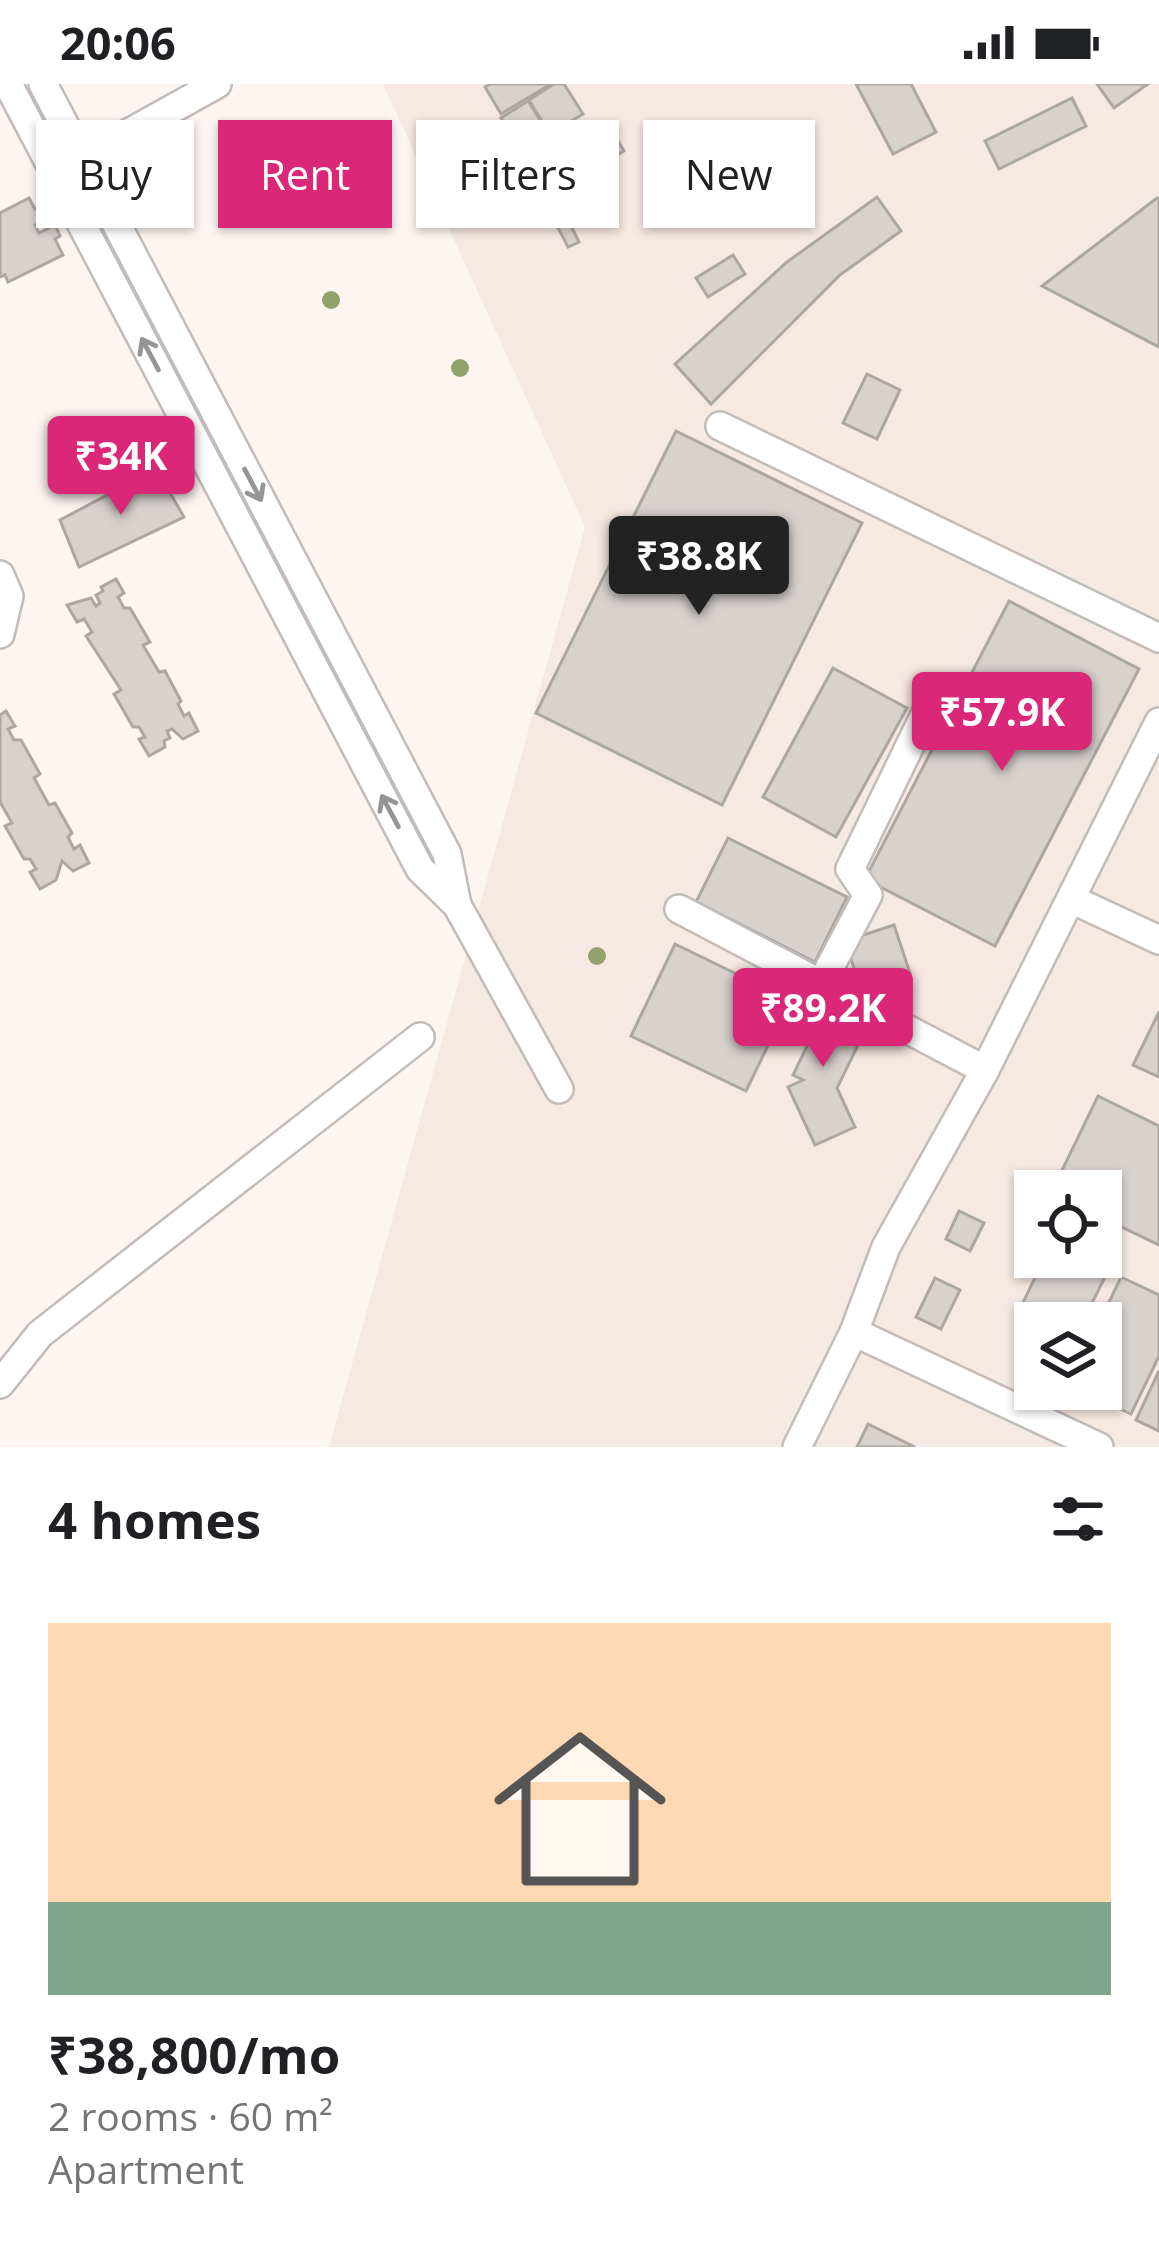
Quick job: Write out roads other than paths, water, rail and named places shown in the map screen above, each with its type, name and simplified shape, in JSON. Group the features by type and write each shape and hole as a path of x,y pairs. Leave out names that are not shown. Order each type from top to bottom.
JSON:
{"street":[{"path":"8,84 420,869 457,905 559,1089"},
{"path":"43,84 62,120"},
{"path":"152,120 217,84"},
{"path":"118,228 447,854 457,905"},
{"path":"720,426 1159,638"},
{"path":"0,574 9,596 0,634"},
{"path":"821,984 868,895 850,869 934,694"},
{"path":"797,1447 854,1332 886,1247 985,1070 1159,722"},
{"path":"1071,899 1159,940"},
{"path":"680,909 985,1070"},
{"path":"0,1384 40,1334 420,1036"},
{"path":"854,1332 1100,1447"}]}
